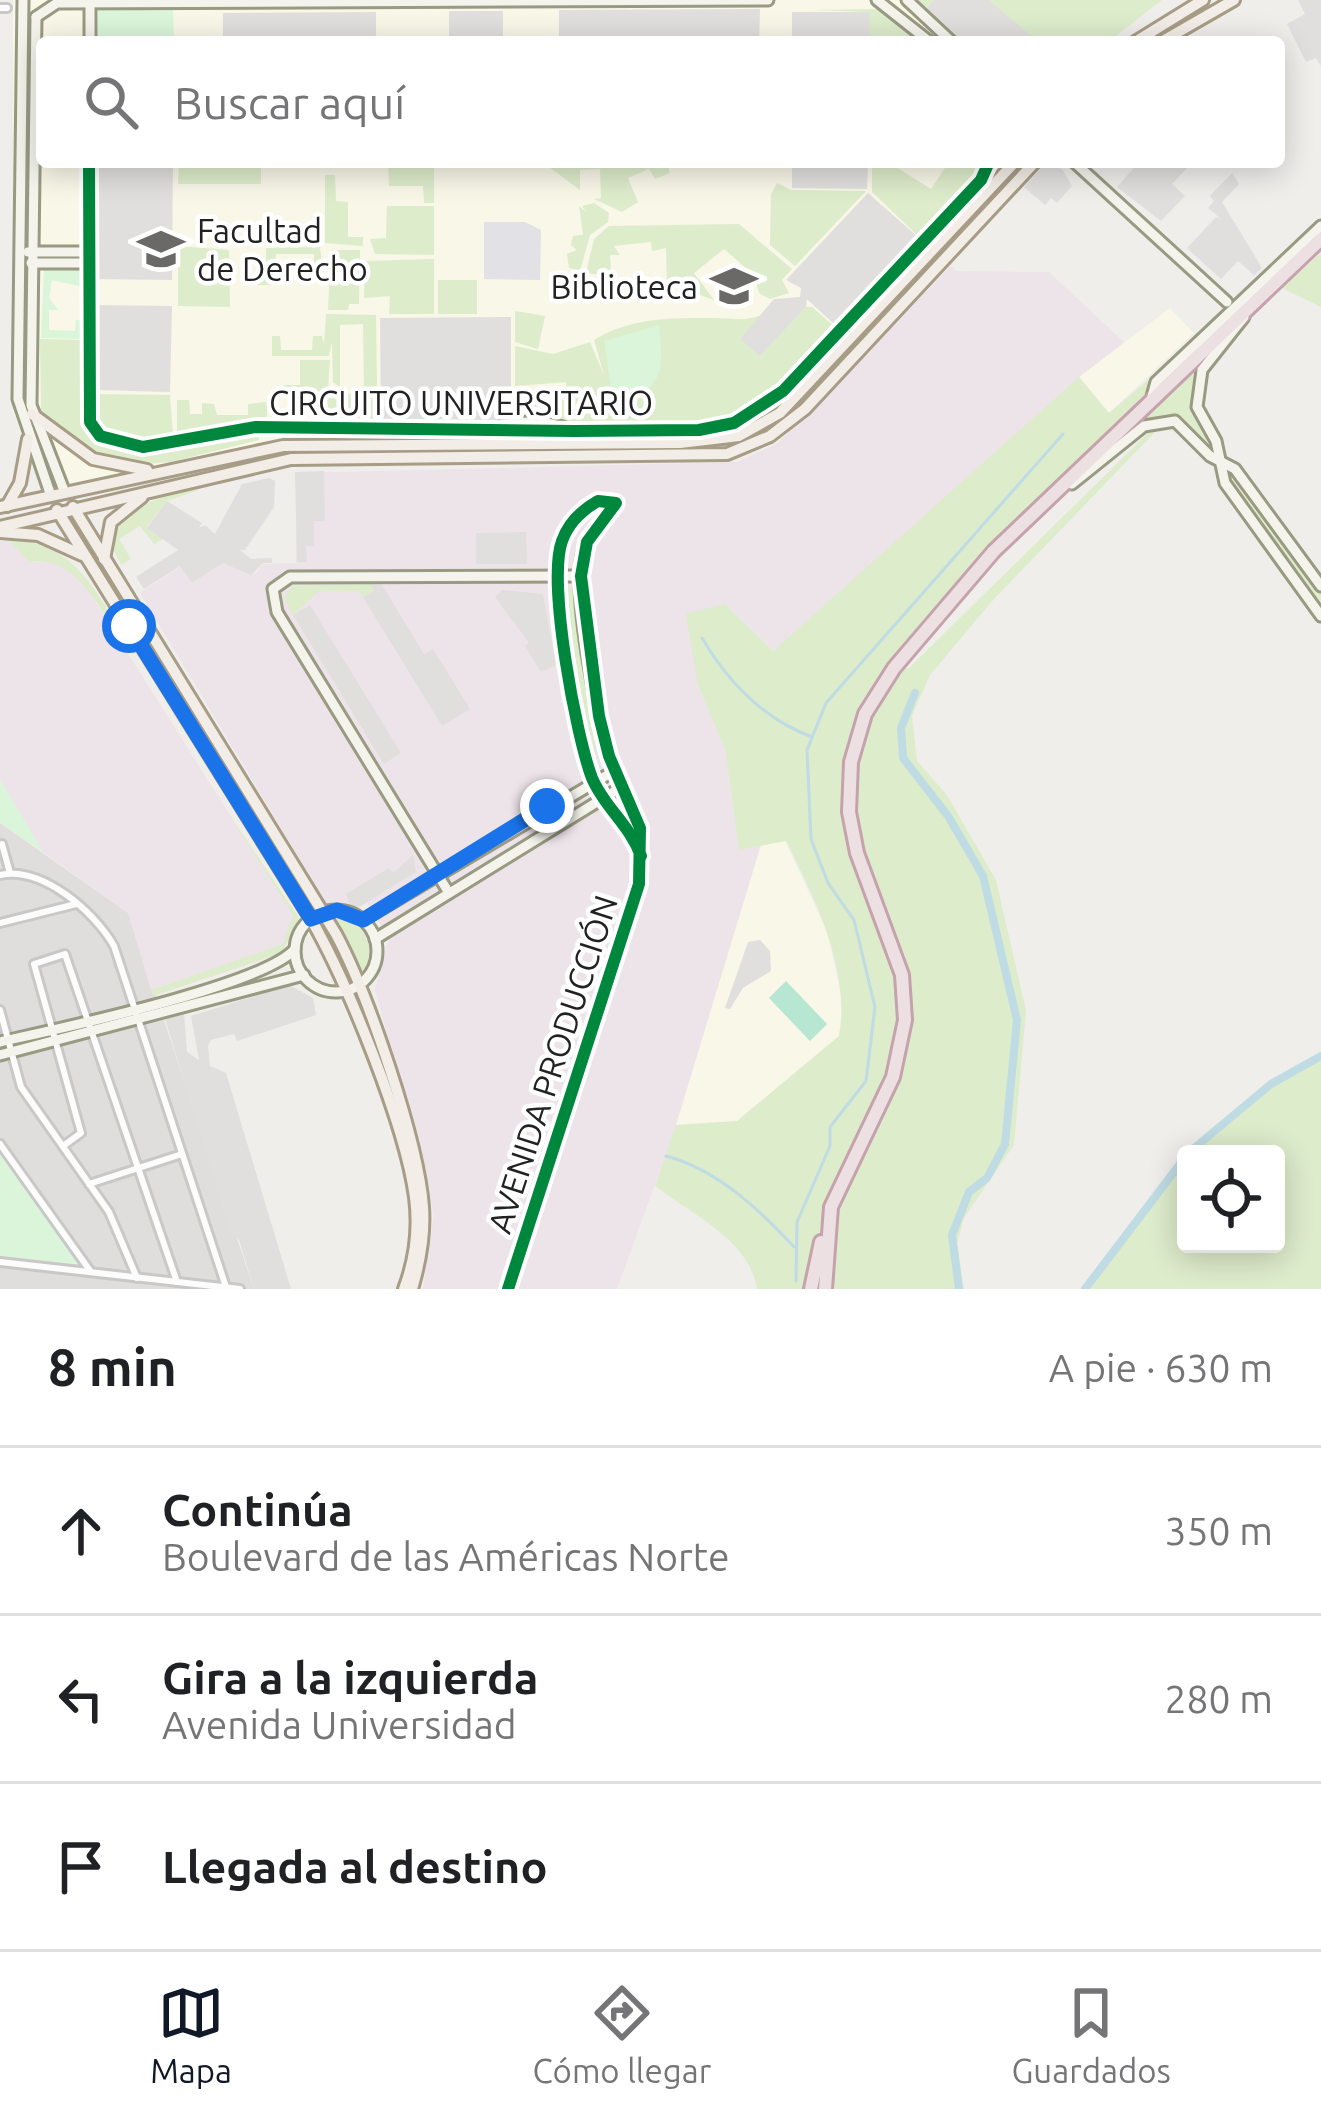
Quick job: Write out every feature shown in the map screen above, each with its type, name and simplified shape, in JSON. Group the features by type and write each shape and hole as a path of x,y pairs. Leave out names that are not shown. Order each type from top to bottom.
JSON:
{"highway":[{"path":"811,1289 838,1188 893,1077 905,1020 896,955 853,832 848,787 856,740 894,668 994,550 1150,404 1246,305 1321,239"},
{"path":"825,1289 827,1224"}],"main road":[{"path":"1145,36 1203,0"},
{"path":"1171,36 1234,0"},
{"path":"3,506 307,444 722,440 779,413 1009,168"},
{"path":"0,529 239,467 302,458 670,458 741,450 770,436 805,409 1028,168"},
{"path":"956,208 986,193"},
{"path":"952,229 962,238"},
{"path":"837,334 866,322"},
{"path":"32,414 63,441 102,463 162,471"},
{"path":"3,506 20,483 28,439"},
{"path":"104,562 111,522 158,489"},
{"path":"65,493 323,912 361,983 422,1191 422,1250 408,1289"},
{"path":"51,496 311,919 346,990 412,1182 416,1235 408,1289"},
{"path":"0,529 38,535 86,557"},
{"path":"251,824 263,817"}],"street":[{"path":"9,10 22,0"},
{"path":"37,36 37,17 52,4 768,0"},
{"path":"878,0 923,36"},
{"path":"907,0 946,36"},
{"path":"90,3 90,36"},
{"path":"9,10 37,17"},
{"path":"9,10 19,258 19,400 28,439 51,496"},
{"path":"36,77 32,414 65,493"},
{"name":"CIRCUITO UNIVERSITARIO","path":"89,168 90,422 95,434 143,447 256,427 699,430 734,423 765,407 956,208 987,168"},
{"path":"1081,168 1227,302 1246,305"},
{"path":"1318,610 1225,483 1216,441 1197,407 1197,386 1202,370 1246,305 1321,226"},
{"path":"19,258 89,258"},
{"path":"1221,322 1227,302"},
{"path":"1150,404 1156,382 1246,305"},
{"path":"1045,500 1130,436 1162,420 1186,426 1238,473 1321,586"},
{"name":"AVENIDA PRODUCCIÓN","path":"508,1289 634,905 641,856 640,828 614,771 593,686 581,576 587,542 616,502 593,504 572,522 559,550 566,659 593,780 630,830 641,856"},
{"path":"449,893 277,612 274,590 290,577 581,576"},
{"path":"363,920 614,771"},
{"path":"375,939 622,786"},
{"path":"2,844 5,874 28,872 76,904 109,937 226,1287"},
{"path":"0,922 76,904"},
{"path":"4,1048 93,1026 272,966 295,950 311,919 323,912 344,911 363,920 375,939 373,968 361,983 346,990 327,990 304,975 295,950"},
{"path":"63,1146 81,1133 34,964 68,955 177,1282"},
{"path":"93,1026 138,1022 269,980 304,975"},
{"path":"0,1010 4,1048 21,1088 120,1230 137,1278"},
{"path":"0,1144 91,1272"},
{"path":"89,1184 182,1154"},
{"path":"0,1262 240,1289"}],"shaded area":[{"path":"13,0 989,0 1026,36 36,36 36,168 1002,168 776,410 743,429 705,438 275,442 44,494 13,411"},
{"path":"934,0 989,0 1031,36 958,36 927,9"},
{"path":"1298,0 1321,0 1321,66 1316,58 1306,62 1287,24 1305,14"},
{"path":"760,9 759,36 559,36 559,10"},
{"path":"449,11 503,11 503,36 449,36"},
{"path":"376,12 376,36 223,36 223,13"},
{"path":"792,12 870,12 869,36 792,36"},
{"path":"94,168 173,168 172,280 93,279"},
{"path":"792,168 868,168 867,189 792,188"},
{"path":"1041,168 1062,169 1072,186 1057,203 1051,198 1045,205 1024,187"},
{"path":"1134,168 1187,168 1172,184 1185,196 1161,221 1117,187"},
{"path":"1232,173 1239,184 1222,202 1262,268 1254,275 1238,261 1221,279 1187,248 1216,217 1221,219 1208,208 1214,201 1210,196"},
{"path":"868,193 918,237 836,326 807,299 806,307 760,356 740,339 774,299 800,297 801,288 786,280"},
{"path":"484,222 525,222 541,230 540,280 484,279"},
{"path":"951,266 956,271 1049,272 1124,342 773,651 725,604 698,685 725,749 739,849 761,845 688,1094 617,1289 423,1289 434,1214 375,989 389,939 367,903 359,907 326,903 140,593 181,566 192,583 223,563 255,574 263,564 296,563 296,473 737,462 778,443"},
{"path":"97,305 172,306 170,392 96,390"},
{"path":"1170,308 1194,333 1109,413 1079,377"},
{"path":"511,317 511,415 489,424 381,425 380,318"},
{"path":"324,471 325,521 314,521 314,546 306,546 307,562 297,562 295,472"},
{"path":"275,481 274,507 245,550 240,550 251,559 272,558 272,563 263,563 251,575 223,563 192,583 180,566 144,589 136,577 178,550 147,528 167,501 202,523 199,528 205,525 215,534 242,484"},
{"path":"526,532 527,564 476,564 476,533"},
{"path":"7,539 29,562 54,561 83,582 293,915 283,945 151,990 128,913 43,852 0,780 0,541"},
{"path":"371,584 382,585 424,654 433,649 470,709 442,726 363,597 374,591"},
{"path":"502,590 543,594 556,665 541,672 525,646 529,643 495,597"},
{"path":"310,605 401,753 384,764 293,615"},
{"path":"0,823 128,913 254,1289 0,1289"},
{"path":"785,840 828,934 844,1010 839,1036 737,1121 676,1125 761,845"},
{"path":"413,855 416,872 359,907 350,905 346,894 389,868 393,873"},
{"path":"760,940 770,951 771,971 743,988 730,1009 725,1008 748,942"},
{"path":"289,985 313,998 316,1015 237,1041 234,1034 211,1040 208,1046 210,1066 226,1073 291,1289 254,1289 239,1240 231,1233 165,1019 184,1013 187,1052 199,1060 191,1016"}],"green space":[{"path":"911,0 1162,0 1116,36 952,36"},
{"path":"879,9 912,36 869,36 869,12 812,10"},
{"path":"98,10 173,10 174,36 97,36"},
{"path":"179,168 261,168 261,184 178,184"},
{"path":"388,168 434,168 434,203 424,203 423,186 389,186"},
{"path":"550,168 669,168 670,173 655,179 649,169 628,178 638,202 622,212 594,199 601,198 600,169 580,170 580,190"},
{"path":"872,168 898,168 931,189 945,168 981,168 919,237 872,192"},
{"path":"325,175 335,175 336,201 348,202 348,237 363,237 363,246 325,243"},
{"path":"777,183 791,190 866,191 795,266 770,245 771,194"},
{"path":"594,203 609,213 608,222 590,235 580,271 569,268 567,254 577,250 571,245 573,236 583,235 579,206 586,212 582,206"},
{"path":"387,206 434,206 434,255 375,254 370,239 386,238"},
{"path":"739,224 792,269 782,280 789,293 770,299 759,293 754,275 724,249 694,273 714,300 667,283 666,248 652,251 651,242 614,246 620,255 610,255 611,271 618,277 586,273 594,239 609,226"},
{"path":"178,246 229,250 230,307 178,306"},
{"path":"320,247 324,282 314,282 314,254 276,254 275,285 257,285 257,280 266,279 266,248"},
{"path":"331,250 360,250 359,304 349,304 348,310 328,310"},
{"path":"1321,253 1321,307 1282,288"},
{"path":"434,259 434,314 389,314 390,296 364,298 365,261"},
{"path":"44,269 83,270 84,287 52,280 49,298 58,310 49,310 49,330 75,331 76,320 84,321 83,339 41,338"},
{"path":"438,280 477,280 477,314 438,314"},
{"path":"806,307 835,327 787,379 753,406 703,420 645,427 591,427 516,415 516,401 567,400 566,382 515,386 515,346 553,354 590,342 604,375 594,340 608,332 668,319 762,315 740,339 760,355"},
{"path":"515,311 545,316 538,349 515,342"},
{"path":"326,314 376,315 377,387 364,387 363,324 340,325 340,387 333,382 332,342 329,356 272,356 272,336 280,336 281,350 312,350 313,336 322,336 324,344"},
{"path":"659,325 661,358 656,379 615,415 604,341"},
{"path":"40,339 84,340 84,421 100,443 144,451 258,432 259,440 171,462 133,465 95,456 41,415"},
{"path":"300,360 330,360 328,389 316,400 295,400 285,393 284,385 300,385"},
{"path":"1193,373 1192,410 1213,451 1175,414 1140,421"},
{"path":"1079,377 1109,413 1148,380 1151,386 1146,398 1012,526 896,659 908,669 1151,430 1156,431 994,599 930,675 912,716 917,761 947,795 996,880 1026,1011 1014,1145 964,1218 957,1244 964,1289 757,1289 752,1272 731,1242 655,1186 676,1125 737,1121 839,1036 840,986 828,936 786,841 739,850 725,749 698,685 686,614 725,604 773,651"},
{"path":"94,394 170,395 173,435 141,443 105,434 94,420"},
{"path":"336,394 376,394 376,419 332,420 318,404"},
{"path":"177,400 189,400 190,414 202,414 202,403 214,404 217,415 248,415 248,404 267,402 267,420 177,433"},
{"path":"1231,469 1321,594 1321,603 1227,475"},
{"path":"186,489 199,490 167,501 147,527 163,539 154,544 140,526 119,539 131,559 121,565 112,546 121,524 140,508"},
{"path":"7,539 50,549 82,573 129,645 123,645 74,576 46,562 29,562"},
{"path":"371,584 374,591 363,597 359,591 319,591 293,615 284,598 292,586"},
{"path":"567,587 572,588 598,765 576,673"},
{"path":"0,780 43,852 0,823"},
{"path":"225,808 299,918 282,953 153,996 151,990 283,944 293,915"},
{"path":"333,918 353,924 366,937 369,954 362,974"},
{"path":"786,981 827,1024 810,1041 769,998"},
{"path":"1321,1056 1321,1289 1090,1289 1177,1169 1177,1253 1285,1253 1285,1145 1199,1145 1277,1079"},
{"path":"0,1152 80,1265 0,1256"}],"waterway":[{"path":"796,1281 797,1222 830,1146 830,1127 866,1081 875,1007 854,920 828,883 811,839 807,750 826,703 1063,434"},
{"path":"702,638 749,697 778,720 812,737"},
{"path":"915,693 901,728 903,758 948,816 983,876 1017,1020 1005,1144 987,1178 969,1192 952,1235 959,1289"},
{"path":"1198,1145 1271,1084 1321,1056"},
{"path":"666,1156 702,1170 736,1192 794,1247"},
{"path":"1085,1289 1177,1168"}],"cycle path":[{"path":"89,168 90,422 100,436 143,447 256,427 699,430 734,423 783,391 981,180 986,168"},
{"path":"508,1289 639,884 640,828 609,756 599,716 581,576 587,542 616,503 598,501 576,518 562,541 558,561 561,623 578,729 592,778 630,835 636,845 641,856"}],"place":[{"name":"Facultad de Derecho","path":"161,249"},
{"name":"Biblioteca","path":"734,286"}],"route":[{"path":"129,626 311,919 337,910 363,920 547,806"}]}
